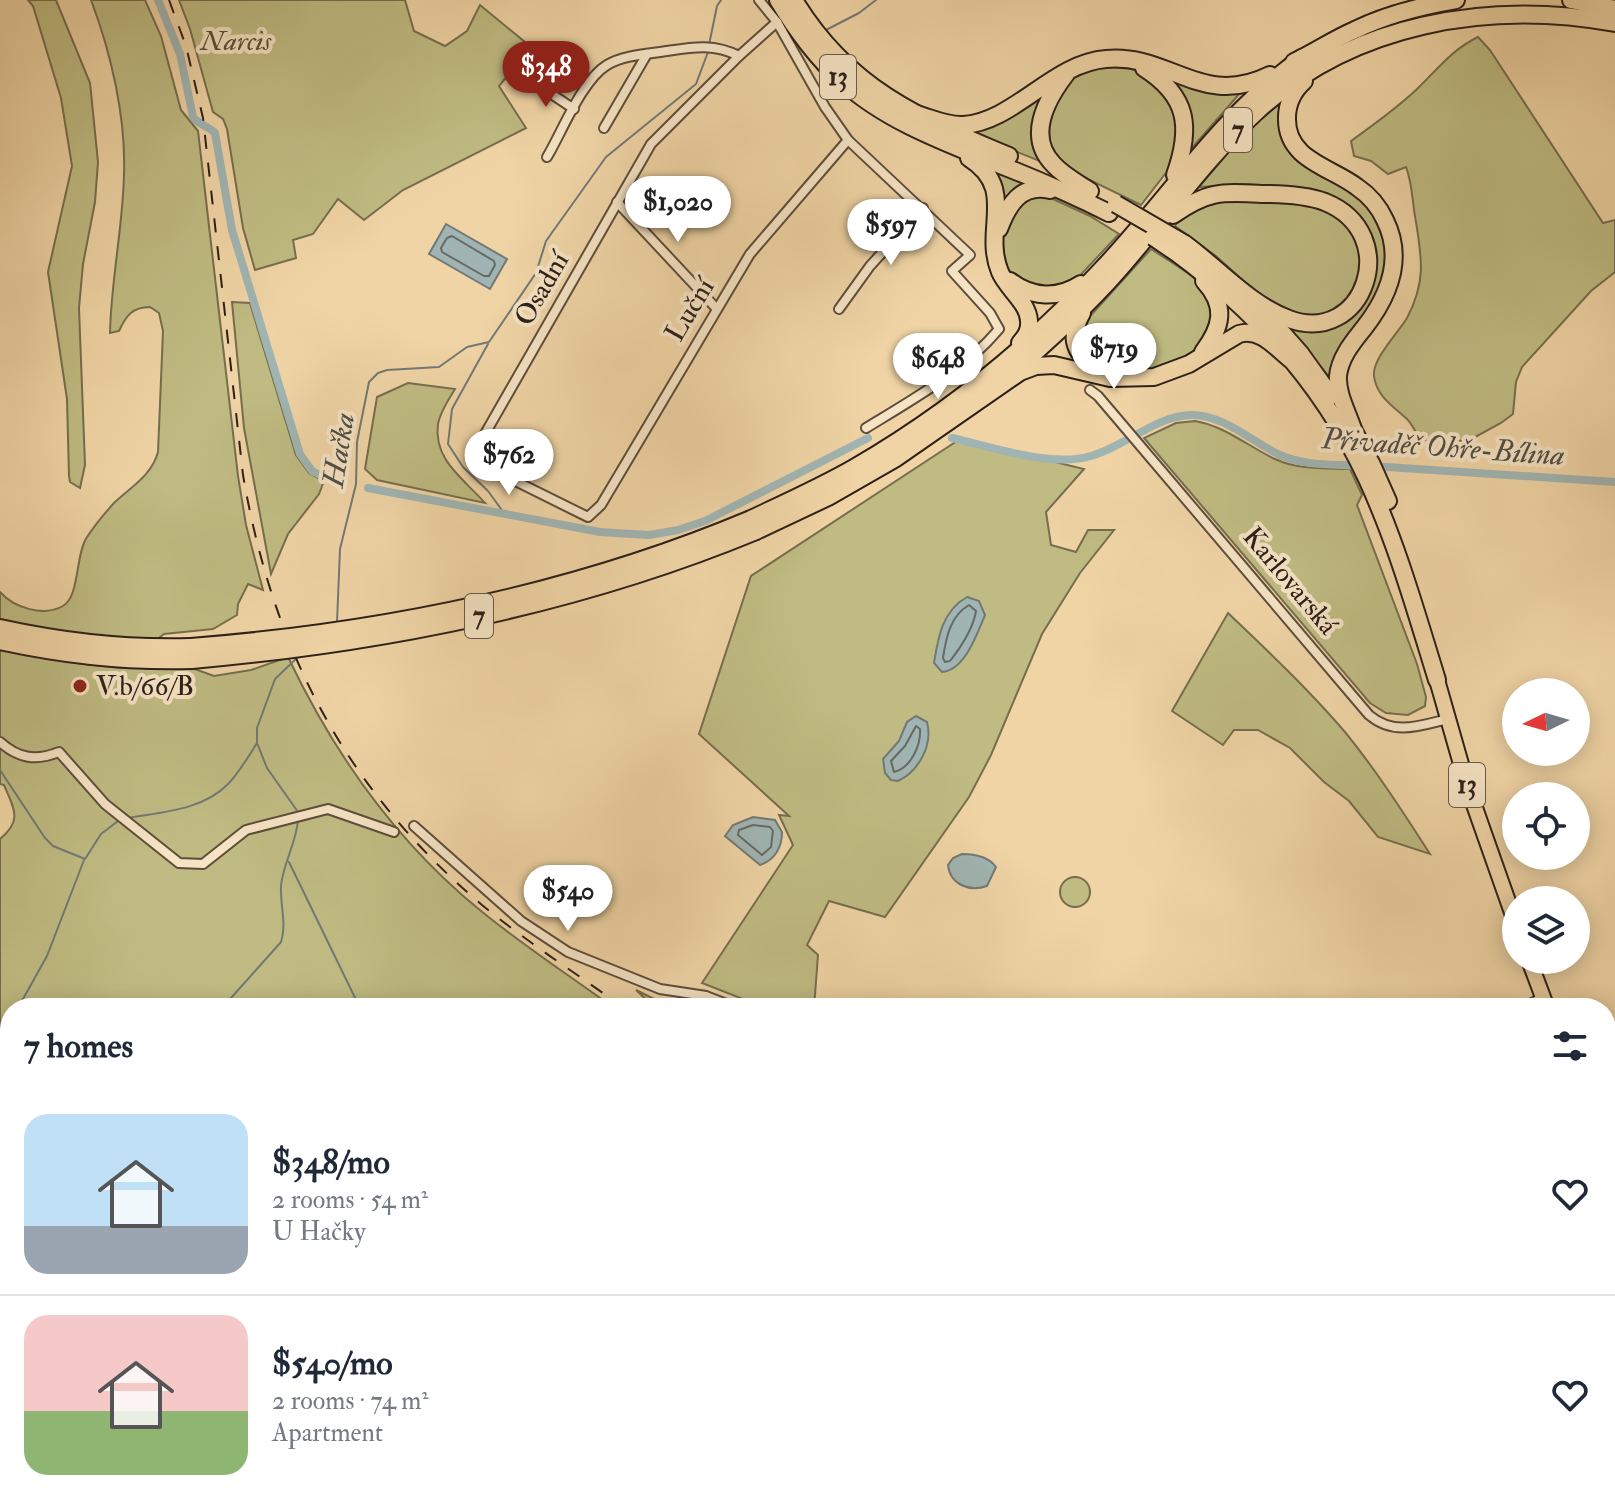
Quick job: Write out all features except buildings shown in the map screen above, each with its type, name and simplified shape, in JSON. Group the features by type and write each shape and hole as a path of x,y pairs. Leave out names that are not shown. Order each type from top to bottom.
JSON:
{"highway":[{"name":"13","path":"778,0 806,42 844,83 889,115 944,142 1084,194"},
{"name":"13","path":"794,0 829,50 876,91 916,114 1113,209 1182,249 1241,289 1300,353 1347,424 1404,543 1437,680"},
{"name":"7","path":"754,525 878,454 963,396 1004,363 1105,266 1244,105 1271,80 1302,58 1347,33 1409,9 1456,0"},
{"path":"1571,0 1615,9"},
{"name":"7","path":"0,641 78,656 122,660 191,654 331,631 485,602 754,525 828,497 896,458 998,386 1086,306 1254,113 1282,89 1335,54 1388,30 1475,11 1546,10 1615,23"},
{"path":"1335,54 1294,92 1288,106 1287,123 1291,139 1304,156 1343,177 1368,196 1386,221 1393,254 1390,284 1376,312 1350,346 1339,369 1339,391 1347,424"},
{"path":"916,114 959,125 982,121 1068,72 1107,58 1133,60 1208,85 1224,87 1249,83 1302,58"},
{"path":"1133,60 1167,85 1183,115 1185,140 1171,187"},
{"path":"1068,72 1043,110 1041,142 1054,166 1084,194"},
{"path":"944,142 979,165 994,185 997,206 996,256 1006,282 1027,310 1029,319 1026,335 1004,363"},
{"path":"1084,194 1043,188 1023,192 1004,217 996,256 1005,275 1017,286 1031,293 1046,295 1070,290 1105,266"},
{"path":"1158,226 1189,204 1210,194 1281,194 1305,197 1337,208 1351,218 1365,240 1369,256 1366,282 1353,304 1332,318 1316,323 1291,320 1266,308 1241,289"},
{"name":"13","path":"1182,249 1243,307 1347,424"},
{"path":"1182,249 1218,303 1217,333 1200,356"},
{"path":"1086,306 1074,328 1077,351 1093,366 1111,375 1131,379"},
{"path":"998,386 1020,372 1045,365 1110,378 1131,379 1167,373 1248,332 1262,336 1290,359"},
{"name":"7","path":"0,628 79,643 191,654"}],"main road":[{"name":"13","path":"1437,680 1502,886"},
{"path":"1534,974 1543,998"}],"street":[{"path":"759,0 777,22 825,107 848,140 970,255 952,271 990,313 999,329 951,372 866,428"},
{"name":"Osadní","path":"588,517 487,469 481,464 477,451 651,144 777,22"},
{"path":"547,157 591,80 606,66 647,54 702,45 739,56"},
{"path":"604,128 647,54"},
{"path":"535,83 574,109"},
{"name":"Luční","path":"588,517 601,505 750,254 848,140"},
{"path":"617,202 716,308"},
{"path":"839,309 870,266 923,208"},
{"name":"Karlovarská","path":"1090,390 1369,715 1386,726 1405,729 1448,719"},
{"path":"0,742 23,758 45,757 59,752 105,804 179,863 203,864 246,830 328,809 394,832"},
{"path":"414,826 521,921 568,952 660,989 711,998"}],"green space":[{"path":"28,0 56,0 90,83 98,162 79,308 85,465 80,488 70,482 69,476 67,399 48,272 72,166 61,98 33,6"},
{"path":"91,0 145,0 161,36 181,110 198,131 238,476 246,525 263,590 248,584 238,604 237,615 213,629 164,634 155,641 80,635 0,620 0,592 21,606 38,611 55,609 68,601 87,537 114,503 146,474 158,452 163,331 159,313 150,307 134,311 119,331 110,333 124,152 116,86"},
{"name":"Narcis","path":"179,0 405,0 414,31 445,46 467,31 480,5 531,47 499,86 526,128 403,190 364,220 338,199 313,234 293,240 296,258 255,270 243,228 227,129 223,119 213,112"},
{"path":"1478,37 1490,50 1603,223 1615,220 1615,272 1591,291 1522,367 1516,382 1513,414 1468,441 1421,440 1409,421 1382,395 1374,376 1381,354 1407,318 1420,282 1420,248 1410,181 1406,167 1388,174 1371,161 1354,156 1351,141 1408,97 1452,54"},
{"path":"1098,66 1132,69 1148,76 1170,100 1179,123 1172,165 1141,205 1063,167 1050,153 1045,125 1066,83 1079,73"},
{"path":"1168,77 1213,91 1241,92 1191,149 1190,125"},
{"path":"1045,91 1036,148 1042,162 963,130"},
{"path":"1284,96 1280,124 1372,211 1385,239 1384,282 1331,379 1282,322 1356,307 1365,230 1282,187 1246,184 1199,187 1242,136"},
{"path":"987,167 1031,184 1001,211"},
{"path":"1042,194 1090,216 1119,234 1074,282 1063,286 1027,283 1008,269 1003,258 1001,246 1004,234 1023,199"},
{"path":"1211,199 1304,201 1341,217 1363,249 1359,288 1337,310 1308,318 1269,304 1216,256 1175,226 1183,213"},
{"path":"1151,249 1206,290 1211,300 1214,323 1196,352 1153,372 1113,370 1082,348 1083,324"},
{"path":"232,302 250,303 296,455 309,473 324,481 319,494 288,534 271,574 244,428"},
{"path":"408,383 455,389 439,419 440,448 452,468 485,503 377,480 365,469 377,397"},
{"path":"1195,421 1227,432 1284,463 1312,468 1350,469 1362,495 1357,505 1417,664 1426,697 1425,706 1408,715 1386,713 1370,703 1144,438 1176,423"},
{"path":"960,439 1084,469 1046,512 1051,545 1076,552 1088,530 1114,530 1080,573 1042,634 991,755 969,797 885,917 829,901 807,945 818,955 815,998 740,998 702,983 793,845 779,815 789,816 699,734 751,576"},
{"path":"1228,613 1345,732 1430,854 1378,837 1349,801 1324,782 1290,748 1258,730 1234,730 1223,745 1172,711"},
{"path":"0,649 121,668 192,668 214,676 251,670 288,657 347,763 422,856 497,924 600,998 0,998 0,839 12,826 14,814 4,785 0,784"},
{"path":"1075,877 1081,878 1089,886 1089,898 1081,906 1075,907 1069,906 1061,898 1060,892 1061,886 1069,878"}],"water":[{"path":"446,224 507,259 490,289 429,254"},
{"path":"967,597 979,601 985,615 964,658 950,670 942,672 934,663 940,635 947,617"},
{"path":"916,716 927,722 928,740 923,756 906,777 891,780 885,773 883,759 899,741 907,722"},
{"path":"753,817 775,820 782,832 777,852 760,865 725,836 733,825"},
{"path":"962,854 981,856 996,867 987,886 968,887 953,878 948,865 953,858"}],"waterway":[{"name":"Přivaděč Ohře-Bílina","path":"158,0 180,54 193,117 215,133 232,230 300,454 312,471 331,480"},
{"name":"Hačka","path":"709,45 721,0"},
{"path":"826,30 859,13 876,0"},
{"name":"Hačka","path":"337,622 340,549 356,484 357,442 369,382 378,373 387,370 439,367 467,347 489,342 536,273 546,241 606,157 696,84 708,52"},
{"path":"488,344 452,409 448,444 463,467 488,491 504,513"},
{"name":"Přivaděč Ohře-Bílina","path":"952,438 1022,455 1075,459 1104,452 1166,420 1192,415 1227,424 1289,459 1359,466"},
{"name":"Přivaděč Ohře-Bílina","path":"368,488 600,532 649,535 705,521 868,438"},
{"name":"Přivaděč Ohře-Bílina","path":"1372,466 1615,482"},
{"name":"Hačka","path":"298,812 267,768 257,743 257,728 275,679 299,656"},
{"path":"128,818 194,805 218,793 232,780 257,743"},
{"path":"0,770 53,846 85,859 101,834 118,821"},
{"name":"Hačka","path":"231,998 281,942 281,886 298,819"},
{"path":"24,998 47,956 84,860"},
{"path":"289,862 355,998"}],"railway":[{"path":"169,0 186,46 203,118 243,475 256,539 274,600 296,657 322,712 354,764 391,813 434,860 499,919 610,998"}],"place":[{"name":"V.b/66/B","path":"80,686"}]}
